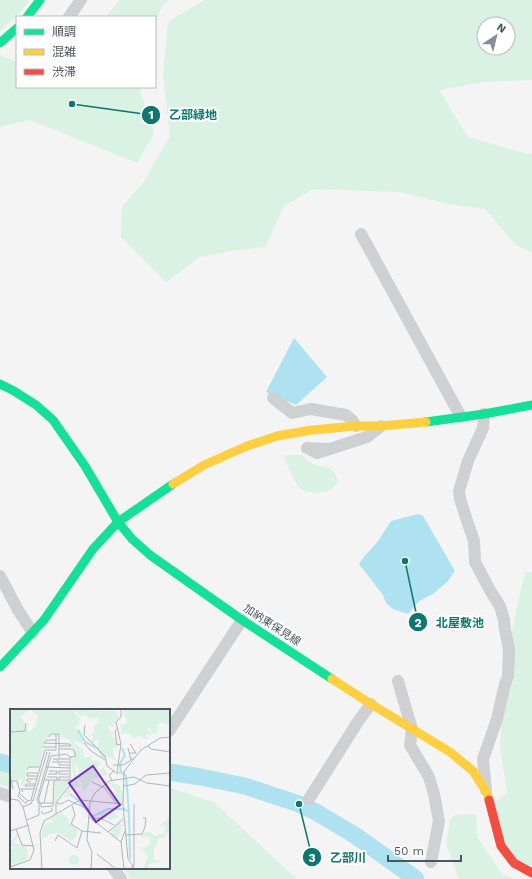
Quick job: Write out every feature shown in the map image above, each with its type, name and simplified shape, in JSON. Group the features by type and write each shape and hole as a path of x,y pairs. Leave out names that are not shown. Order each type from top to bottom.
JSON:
{"main road":[{"path":"28,16 40,0"},
{"path":"0,43 16,29"},
{"name":"加納東保見線","path":"0,384 36,405 53,420 85,466 118,522 132,539 150,555 242,620 371,704 450,752 474,771 487,793 501,846 514,863 532,873"},
{"path":"0,667 44,620 93,549 118,522 204,464 247,446 277,436 312,430 424,422 484,414 532,405"}],"street":[{"path":"70,16 81,0"},
{"path":"361,234 461,417"},
{"path":"273,398 292,412 311,409 346,415 356,426"},
{"path":"484,414 483,428 468,461 460,490 460,499 474,541 475,562 500,606 509,649 508,676 497,719 483,759 487,793"},
{"path":"329,449 367,437 380,426"},
{"path":"0,576 18,610 33,633"},
{"path":"170,729 242,620"},
{"path":"398,681 412,729 410,745 429,777 439,821 431,862"},
{"path":"309,800 359,720 371,704"},
{"path":"0,792 10,797"},
{"path":"114,869 122,879"}],"green space":[{"path":"0,0 30,0 0,31"},
{"path":"120,0 169,0 162,6 156,22 156,16 106,16"},
{"path":"204,0 532,0 532,80 484,82 439,90 468,137 527,154 532,153 532,253 516,245 485,209 449,204 399,192 313,189 284,206 265,247 231,251 200,257 166,282 121,237 122,206 143,183 170,136 163,75 168,22"},
{"path":"0,55 16,62 16,88 139,88 154,133 137,163 30,120 0,127"},
{"path":"302,455 308,462 318,466 327,467 335,473 338,482 329,491 318,493 304,491 297,485 283,456"},
{"path":"525,572 532,572 532,867 516,858 507,845 494,802 507,794 500,746 504,689 509,643"},
{"path":"0,769 10,771 10,789 0,785"},
{"path":"170,787 215,803 297,879 130,879 125,869 170,869"},
{"path":"476,814 477,837 503,875 516,879 459,879 446,844 450,820 455,815"}],"water":[{"path":"294,338 327,377 296,405 266,392"},
{"path":"418,514 423,516 455,571 447,582 433,594 419,601 408,614 393,609 386,603 383,595 359,564 378,541 391,521"}],"waterway":[{"path":"0,762 10,765"},
{"path":"170,772 245,786 299,804 316,812 356,836 416,879"}],"traffic: fast":[{"path":"28,16 40,0"},
{"path":"0,43 16,29"},
{"path":"0,384 36,405 53,420 85,466 118,522 132,539 150,555 242,620 332,679"},
{"path":"426,422 484,414 532,405"},
{"path":"0,667 44,620 93,549 118,522 173,484"}],"traffic: slow":[{"path":"173,484 204,465 247,446 277,436 312,430 426,422"},
{"path":"332,679 450,752 473,771 487,793 489,800"}],"traffic: jam":[{"path":"489,800 501,846 514,863 532,873"}],"place":[{"name":"乙部緑地","path":"72,104"},
{"name":"北屋敷池","path":"405,561"},
{"name":"乙部川","path":"299,804"}]}
